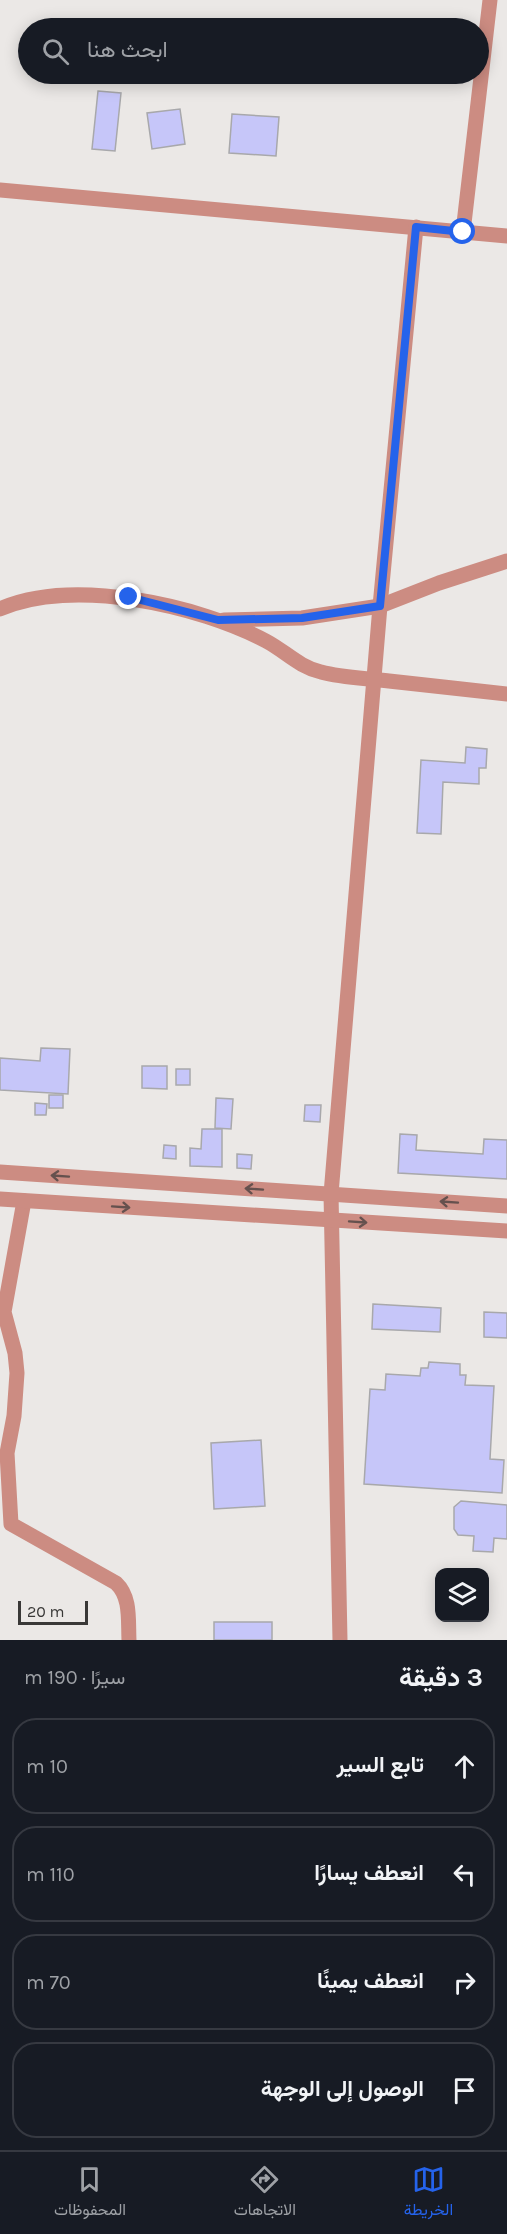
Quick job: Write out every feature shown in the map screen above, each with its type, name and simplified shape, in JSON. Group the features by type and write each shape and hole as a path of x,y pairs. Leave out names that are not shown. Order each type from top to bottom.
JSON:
{"street":[{"path":"488,18 490,0"},
{"path":"463,232 480,84"},
{"path":"0,190 507,236"},
{"path":"340,1640 332,1194 376,680 380,606 416,227"},
{"path":"218,620 302,618 380,606 439,583 507,561"},
{"path":"0,609 9,605 66,595 129,597 218,620 267,642 291,659 318,671 376,680 507,694"},
{"path":"0,1172 507,1206"},
{"path":"0,1199 507,1231"},
{"path":"24,1201 4,1312 15,1353 17,1373 14,1416 7,1453 11,1524 116,1582 123,1589 128,1603 129,1640"}],"building":[{"path":"98,91 121,93 115,151 92,149"},
{"path":"180,109 185,144 152,149 147,113"},
{"path":"232,114 279,117 276,156 229,153"},
{"path":"466,747 487,749 486,768 479,768 479,784 443,782 441,834 417,833 421,760 465,763"},
{"path":"41,1048 70,1049 68,1094 0,1090 0,1058 40,1061"},
{"path":"142,1066 167,1066 167,1089 142,1088"},
{"path":"176,1069 190,1069 190,1085 176,1085"},
{"path":"49,1095 63,1095 63,1108 49,1108"},
{"path":"216,1098 233,1099 231,1129 215,1128"},
{"path":"35,1103 47,1104 46,1115 35,1115"},
{"path":"305,1105 321,1105 320,1122 304,1121"},
{"path":"202,1129 222,1129 222,1167 190,1166 190,1148 201,1149"},
{"path":"400,1134 417,1135 416,1150 483,1154 484,1139 507,1140 507,1179 398,1173"},
{"path":"164,1145 176,1146 176,1159 163,1158"},
{"path":"237,1154 252,1155 251,1169 237,1168"},
{"path":"373,1304 441,1308 440,1332 372,1329"},
{"path":"484,1312 507,1313 507,1338 484,1337"},
{"path":"429,1362 460,1364 460,1375 466,1375 465,1385 494,1386 490,1459 504,1460 502,1493 364,1484 370,1389 385,1390 386,1374 420,1376 421,1368 428,1368"},
{"path":"261,1440 265,1506 214,1509 211,1443"},
{"path":"461,1501 507,1505 507,1539 494,1538 493,1552 473,1551 474,1536 458,1535 454,1529 454,1507"},
{"path":"214,1622 272,1622 272,1640 214,1640"}],"route":[{"path":"129,597 218,620 302,618 380,606 416,227 463,232"}]}
